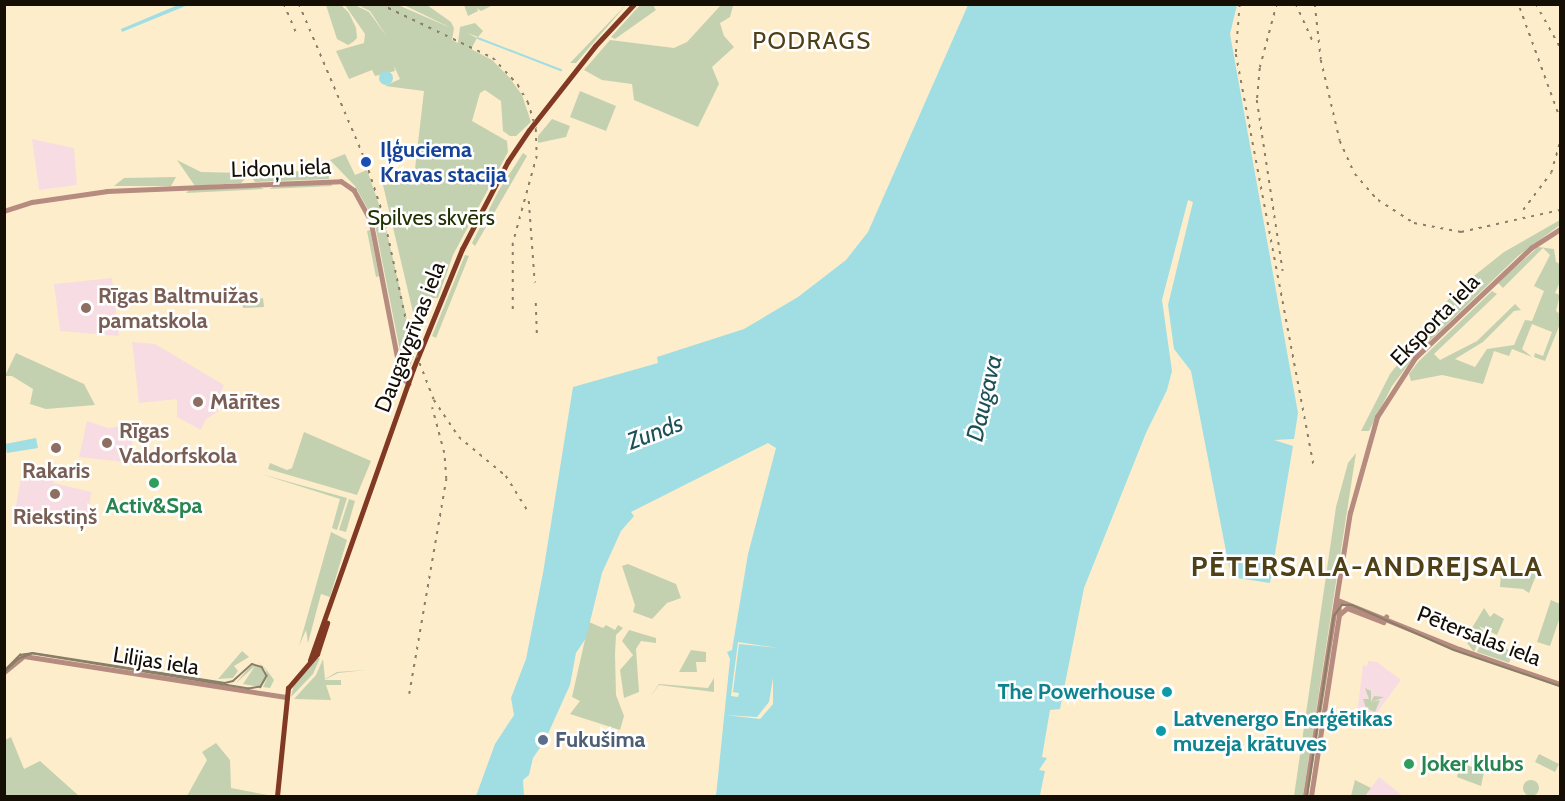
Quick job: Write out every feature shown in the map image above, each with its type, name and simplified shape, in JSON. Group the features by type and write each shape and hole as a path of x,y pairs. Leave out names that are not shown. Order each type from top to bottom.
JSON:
{"main road":[{"name":"Daugavgrīvas iela","path":"277,796 289,685 319,651 327,619 409,384 457,260 508,161 576,68 634,4"}],"street":[{"name":"Lidoņu iela","path":"4,211 29,203 107,191 341,181 354,190 371,221 401,376 409,384"},
{"name":"Eksporta iela","path":"1305,796 1363,458 1377,417 1415,358 1531,248 1560,229"},
{"name":"Eksporta iela","path":"1311,796 1340,615 1338,600"},
{"name":"Pētersalas iela","path":"1338,600 1386,617 1455,647 1560,684"},
{"name":"Pētersalas iela","path":"1340,615 1347,608 1383,622 1386,617"},
{"name":"Lilijas iela","path":"4,672 21,656 286,697"}],"shaded area":[{"path":"32,139 74,148 77,185 39,190"},
{"name":"Rīgas Baltmuižas pamatskola","path":"112,278 119,336 60,331 54,284"},
{"path":"132,342 155,344 224,385 216,406 219,411 206,419 201,430 177,417 177,399 139,403"},
{"name":"Rīgas Valdorfskola","path":"87,421 108,428 130,425 134,463 79,457"},
{"name":"Riekstiņš","path":"23,466 55,467 54,483 91,492 88,519 74,518 64,524 14,517"},
{"path":"1368,661 1377,662 1401,680 1373,718 1357,714 1363,665 1367,666"},
{"path":"1379,777 1403,796 1365,796"}],"green space":[{"path":"464,4 493,5 481,11 477,8 478,11 468,16"},
{"path":"326,5 341,5 349,13 356,28 357,38 353,42 348,45 337,39"},
{"name":"Spilves skvērs","path":"345,5 355,5 369,12 387,37 370,11 358,5 398,5 451,28 404,5 427,5 451,22 454,28 452,40 458,43 460,27 475,23 483,31 478,37 467,33 477,38 471,49 492,60 509,77 522,95 531,122 516,136 510,136 503,131 501,101 485,90 480,93 472,121 507,141 508,152 453,255 438,298 427,298 420,342 383,185 425,180 424,170 415,169 424,91 385,86 400,79 394,66 395,71 375,76 372,70 349,79 336,51 364,43 365,34"},
{"path":"626,5 576,63 570,63 618,13"},
{"path":"640,5 653,5 656,10 615,39 611,37"},
{"path":"721,5 733,6 730,17 720,23 724,36 734,47 712,67 719,84 698,127 634,100 632,84 602,80 584,70 610,40 674,48 687,42"},
{"path":"580,91 616,106 606,131 570,117"},
{"path":"552,119 570,126 566,137 538,143 538,136"},
{"path":"523,153 527,156 475,246 472,243 499,190"},
{"path":"345,154 355,175 367,170 383,216 415,354 409,368 403,366 374,220 355,186 330,160"},
{"path":"177,160 201,172 245,173 245,179 241,183 195,186"},
{"path":"314,170 315,174 328,171 329,179 255,182 250,175"},
{"path":"176,177 171,186 114,186 124,178"},
{"path":"332,183 332,186 269,189 275,186"},
{"path":"259,187 264,189 186,193 189,190"},
{"path":"1560,220 1560,225 1518,256 1417,353 1392,386 1369,431 1361,431 1390,374 1455,291 1504,252"},
{"path":"370,230 379,276 376,277 367,231"},
{"path":"1538,247 1554,249 1556,262 1560,264 1560,282 1555,293 1560,295 1556,311 1560,314 1560,324 1545,361 1534,357 1535,353 1543,356 1552,332 1532,324 1522,349 1532,357 1512,349 1509,356 1494,351 1483,384 1442,375 1411,381 1409,374 1418,362 1492,291 1497,294 1434,354 1440,360 1477,341 1515,304 1521,310 1514,311 1483,342 1455,359 1475,367 1487,349 1514,345 1525,320 1532,321 1544,291 1534,286 1550,255 1543,248 1503,288 1498,283"},
{"path":"465,255 469,256 436,338 432,336"},
{"path":"263,298 264,307 243,308 242,302"},
{"path":"16,353 84,384 95,405 46,409 30,404 33,389 12,376 5,376"},
{"path":"304,432 371,461 357,495 268,469 270,463 287,470 292,468"},
{"path":"1356,453 1303,796 1294,796 1336,507 1348,463"},
{"path":"261,474 347,498 337,530 332,528 340,499"},
{"path":"349,499 355,501 346,532 339,530"},
{"path":"331,532 347,540 330,597 321,594 308,643 306,630 299,646"},
{"path":"628,564 676,584 681,598 667,603 652,619 633,612 635,605 622,566"},
{"path":"1527,570 1537,573 1529,593 1523,589 1500,587 1501,572 1525,578"},
{"path":"1551,600 1560,604 1560,617 1550,646 1537,642"},
{"path":"1484,608 1490,617 1494,613 1504,619 1497,635 1479,626 1483,631 1474,652 1467,643 1478,638 1470,631"},
{"path":"589,622 603,628 606,625 615,630 618,625 623,628 616,635 615,654 616,695 624,716 620,730 570,714 580,701 572,697"},
{"path":"629,630 656,638 656,643 641,641 636,649 639,692 624,698 620,670 633,655 622,641"},
{"path":"1484,637 1513,652 1509,663 1477,652"},
{"path":"691,650 706,652 706,662 696,662 697,672 679,672"},
{"path":"242,651 249,657 234,666 238,671 233,678 218,679"},
{"path":"316,658 320,658 313,674 291,697 294,684"},
{"path":"323,659 325,679 337,672 366,670 338,673 324,680 341,680 341,685 326,685 331,700 294,699 316,675"},
{"path":"257,661 266,669 274,680 270,688 263,687 267,679 261,687 243,684 255,666 262,668 267,677 266,670"},
{"path":"251,665 255,666 236,683"},
{"path":"714,678 714,692 659,685 650,697 659,684 708,688"},
{"path":"1365,688 1371,691 1371,702 1374,696 1384,697 1372,702 1380,700 1375,712 1366,708 1363,699 1369,699"},
{"path":"11,737 24,769 40,761 79,796 5,796 5,740"},
{"path":"216,743 230,760 231,788 273,796 187,796 207,760 202,752"},
{"path":"1539,754 1559,764 1555,772 1535,762"},
{"path":"1460,762 1484,772 1481,786 1457,777"},
{"path":"1355,780 1371,788 1365,796 1351,796"},
{"path":"1531,780 1537,782 1539,788 1537,794 1531,796 1525,794 1523,788 1525,782"}],"water":[{"path":"178,5 188,5 122,32 121,29"},
{"path":"968,5 1237,5 1230,34 1298,413 1294,439 1274,440 1293,446 1270,583 1231,577 1191,371 1174,349 1168,305 1193,202 1188,200 1162,300 1172,371 1167,390 1146,433 1084,588 1060,709 1050,710 1042,757 1047,758 1039,770 1045,771 1040,795 716,796 730,659 727,652 732,650 748,554 776,448 768,443 631,512 634,516 621,531 602,573 586,638 576,653 570,685 545,740 541,738 544,742 533,758 529,775 523,780 524,796 476,796 495,744 514,715 511,698 526,659 543,573 573,387 658,363 657,357 744,329 798,297 846,260 868,232"},
{"path":"386,71 391,73 393,78 391,83 386,85 381,83 379,78 381,73"},
{"path":"36,438 38,448 7,453 5,444"}],"pier":[{"path":"738,642 778,648 739,644 733,692 739,693 738,697 731,696"},
{"path":"773,678 773,704 760,719 725,715 757,717 769,702"}],"waterway":[{"path":"478,38 561,70"}],"tram line":[{"path":"1307,796 1334,616 1342,605 1352,605 1454,650 1560,686"},
{"path":"4,671 20,655 33,653 225,683 233,681 252,664 262,667 267,676 261,687 249,689 32,654 19,659 4,673"}],"railway":[{"path":"284,4 297,35"},
{"path":"299,4 366,162 384,217 410,338 434,400 459,437 506,476 529,513"},
{"path":"380,4 493,58 518,85 528,102 536,129 537,156 513,243 513,312"},
{"path":"1240,4 1236,54 1314,466"},
{"path":"1277,4 1260,68 1257,100 1283,271"},
{"path":"1296,4 1314,44"},
{"path":"1315,4 1321,60 1340,141 1355,174 1378,200 1414,223 1461,232 1560,210"},
{"path":"1536,4 1560,47"},
{"path":"1520,8 1560,118"},
{"path":"1523,210 1551,173 1560,141"},
{"path":"529,201 535,283"},
{"path":"536,303 537,336"},
{"path":"409,694 446,479 444,453 432,408"}],"place":[{"name":"Iļģuciema Kravas stacija","path":"366,162"},
{"name":"Rīgas Baltmuižas pamatskola","path":"86,308"},
{"name":"Mārītes","path":"198,402"},
{"name":"Rīgas Valdorfskola","path":"107,443"},
{"name":"Rakaris","path":"56,448"},
{"name":"Activ&Spa","path":"154,483"},
{"name":"Riekstiņš","path":"55,494"},
{"name":"The Powerhouse","path":"1167,692"},
{"name":"Latvenergo Enerģētikas muzeja krātuves","path":"1161,731"},
{"name":"Fukušima","path":"543,740"},
{"name":"Joker klubs","path":"1409,764"}],"district":[{"name":"PODRAGS","path":"812,41"},
{"name":"PĒTERSALA-ANDREJSALA","path":"1367,566"}],"water label":[{"name":"Daugava","path":"984,398"},
{"name":"Zunds","path":"655,432"}]}
